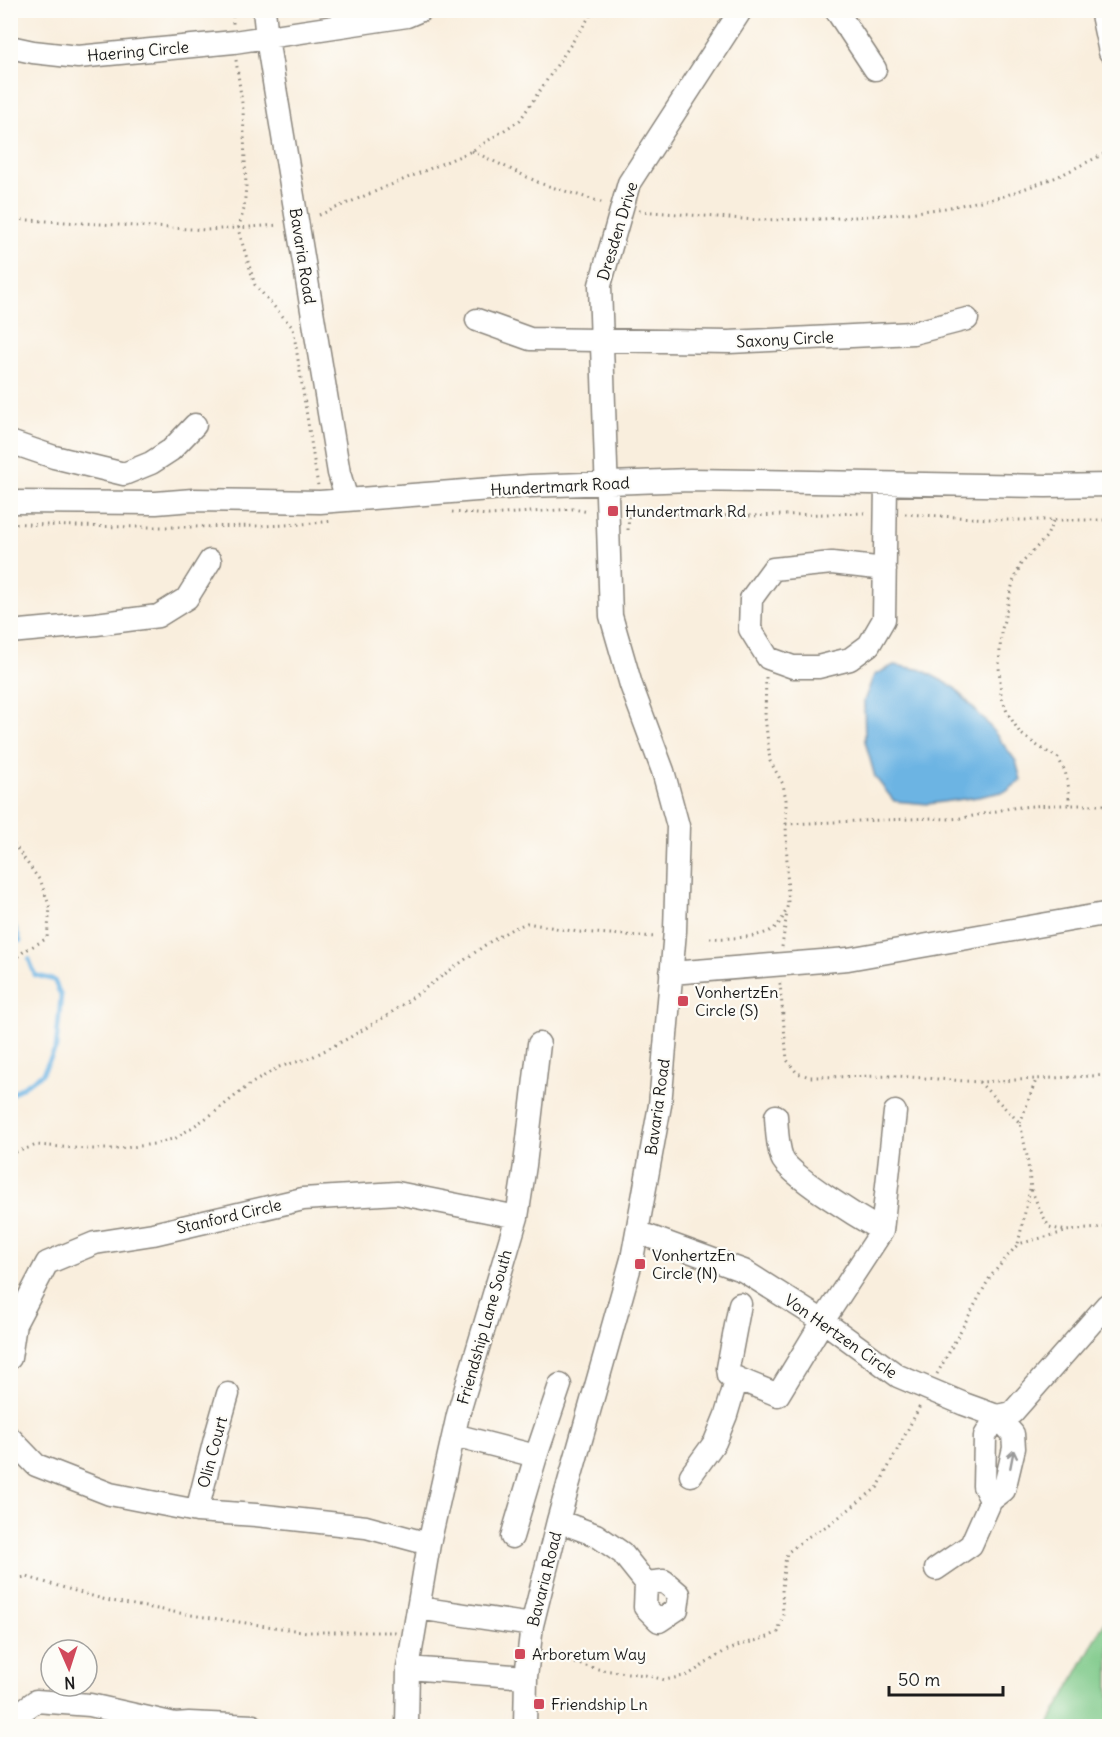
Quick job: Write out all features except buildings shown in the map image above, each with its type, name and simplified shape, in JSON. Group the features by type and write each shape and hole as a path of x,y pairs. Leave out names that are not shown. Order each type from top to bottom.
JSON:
{"street":[{"name":"Bavaria Road","path":"264,10 339,473 343,510"},
{"name":"Haering Circle","path":"10,47 78,57 267,38 407,16 421,10"},
{"name":"Dresden Drive","path":"607,483 600,285 629,183 741,10"},
{"path":"836,10 875,69"},
{"path":"1101,10 1110,52"},
{"name":"Saxony Circle","path":"477,320 530,339 729,342 913,333 967,319"},
{"path":"10,442 54,457 124,474 151,464 171,450 195,425"},
{"name":"Hundertmark Road","path":"10,502 156,503 193,500 320,512 530,486 690,480 1110,485"},
{"name":"Bavaria Road","path":"525,1726 526,1677 532,1625 558,1521 632,1259 660,1105 675,931 678,826 663,771 631,685 611,616 607,483"},
{"path":"885,569 832,563 773,569 751,599 750,629 768,658 793,667 818,667 850,659 869,645 884,619 885,569 886,513 886,484"},
{"path":"10,632 158,616 187,598 210,561"},
{"path":"671,973 848,959 1110,913"},
{"name":"Friendship Lane South","path":"407,1726 408,1668 429,1544 458,1415 516,1217 525,1165 539,1044"},
{"path":"740,1304 728,1368 729,1375 778,1395 823,1320 882,1232 895,1112"},
{"path":"776,1116 778,1144 782,1160 794,1173 882,1232"},
{"name":"Stanford Circle","path":"10,1358 15,1324 47,1263 95,1243 153,1234 315,1198 397,1193 516,1217"},
{"name":"Von Hertzen Circle","path":"637,1232 744,1270 823,1320 898,1377 997,1416"},
{"path":"991,1500 984,1486 985,1436 997,1416 1012,1413 1110,1304"},
{"path":"691,1475 715,1442 737,1378"},
{"path":"512,1537 560,1385"},
{"name":"Olin Court","path":"197,1511 214,1439 228,1394"},
{"path":"936,1569 970,1545 991,1500 1004,1490 1014,1448 1013,1434 997,1416"},
{"path":"454,1436 536,1456"},
{"path":"10,1438 36,1464 110,1494 197,1511 366,1527 429,1544"},
{"path":"558,1521 596,1535 622,1553 646,1583"},
{"path":"418,1608 532,1625"},
{"path":"408,1668 526,1677"},
{"path":"10,1720 36,1701 90,1705 175,1724 254,1726"}],"path":[{"path":"210,10 211,13 225,10"},
{"path":"233,10 234,42 243,110 246,186 244,209 238,229 255,285 293,328 318,477 320,512"},
{"path":"319,215 472,151 520,120 594,10"},
{"path":"472,151 542,184 622,209 756,220 901,214 1001,197 1057,177 1110,151"},
{"path":"10,219 207,230 284,224"},
{"path":"444,513 489,515 573,509 583,512 608,512"},
{"path":"10,524 60,527 246,526 343,510"},
{"path":"628,538 629,514 744,516 886,513 1007,520 1110,520"},
{"path":"1053,521 1047,536 1022,564 1013,582 1001,633 999,667 1001,694 1007,712 1020,733 1058,758 1065,771 1069,789 1069,806"},
{"path":"768,658 765,681 767,739 770,761 783,784 786,800 789,904 779,964 787,1060 797,1073 810,1077 897,1076 979,1082 1110,1074"},
{"path":"786,824 944,819 976,816 1012,808 1110,805"},
{"path":"10,839 41,882 50,908 47,938 21,951 10,966"},
{"path":"710,938 754,936 774,929 789,904"},
{"path":"10,1154 38,1145 118,1149 176,1138 215,1112 249,1085 279,1068 310,1058 358,1033 388,1015 488,943 512,928 527,923 578,932 662,937"},
{"path":"1020,1124 1036,1079"},
{"path":"979,1082 1020,1124 1028,1156 1031,1186 1049,1227 1069,1230"},
{"path":"542,1655 602,1670 645,1675 665,1680 688,1675 725,1651 778,1632 783,1615 782,1589 788,1553 878,1487 990,1277 1018,1244 1031,1186"},
{"path":"1018,1244 1069,1230 1110,1227"},
{"path":"10,1579 27,1577 106,1600 309,1632 414,1632"}],"green space":[{"path":"1109,1614 1109,1726 1048,1726"}],"water":[{"path":"894,665 922,670 954,687 988,724 1016,761 1021,780 1007,791 978,797 928,804 894,801 875,777 865,741 864,701 874,675"}],"waterway":[{"path":"10,915 20,941"},
{"path":"10,1095 42,1074 56,1048 61,996 54,980 35,975 29,959"}],"place":[{"name":"Hundertmark Rd","path":"613,511"},
{"name":"VonhertzEn Circle (S)","path":"683,1001"},
{"name":"VonhertzEn Circle (N)","path":"640,1264"},
{"name":"Arboretum Way","path":"520,1654"},
{"name":"Friendship Ln","path":"539,1704"}]}
